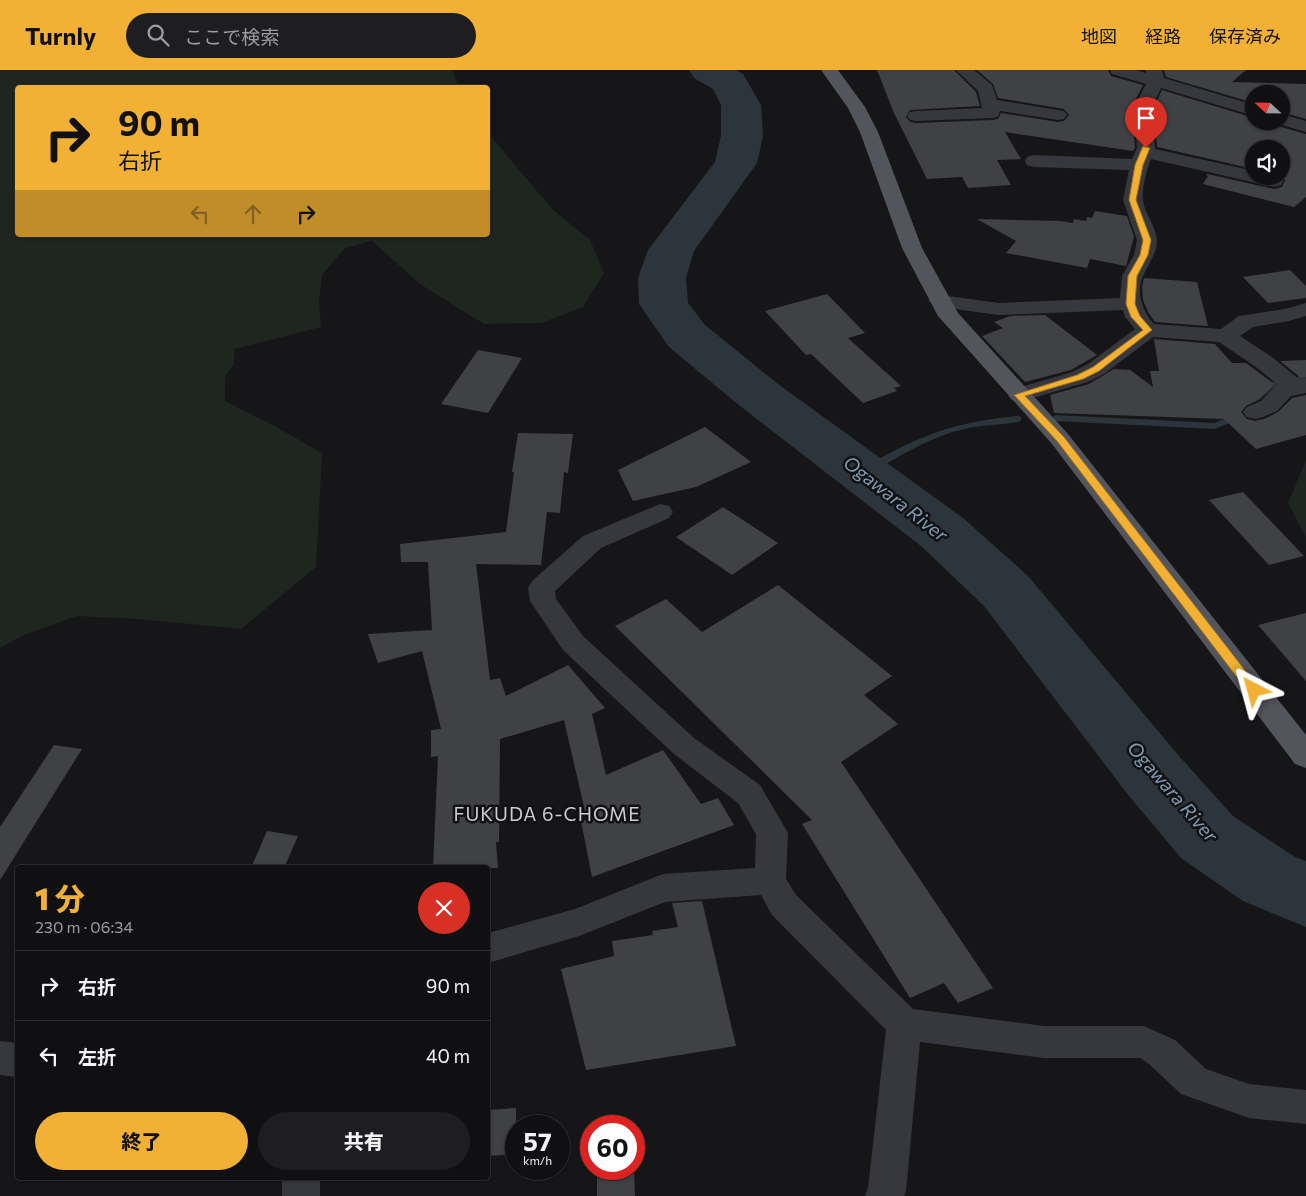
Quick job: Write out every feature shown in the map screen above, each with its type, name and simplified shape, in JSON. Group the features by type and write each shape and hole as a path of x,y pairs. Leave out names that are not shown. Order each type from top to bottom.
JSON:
{"main road":[{"path":"829,70 856,107 869,132 912,248 949,316 1060,439 1306,756"}],"street":[{"path":"916,116 992,113 986,88 964,70"},
{"path":"1118,70 1155,76 1245,108"},
{"path":"1148,330 1136,317 1130,304 1132,276 1144,255 1147,240 1132,200 1146,148 1143,107 1155,76"},
{"path":"990,104 1058,115"},
{"path":"1290,122 1306,127"},
{"path":"1034,161 1142,159 1245,176"},
{"path":"940,301 999,310 1067,305 1130,304"},
{"path":"1225,336 1247,321 1289,315 1306,309"},
{"path":"1019,395 1080,377 1096,369 1148,330 1225,336 1301,387"},
{"path":"1254,412 1269,406 1283,391 1301,387"},
{"path":"660,512 592,542 541,588 543,602 573,644 684,746 748,794 772,833 770,881 784,905 904,1024 1044,1042 1144,1042 1162,1052 1194,1082 1249,1101 1306,1107"},
{"path":"490,947 579,922 664,888 770,881"},
{"path":"884,1196 887,1191 904,1024"},
{"path":"0,1058 15,1060"},
{"path":"301,1180 301,1196"}],"shaded area":[{"path":"0,70 452,70 458,85 15,85 15,237 490,237 490,135 553,210 590,240 604,273 583,307 541,323 484,324 420,284 372,241 345,248 322,275 319,301 321,327 234,349 234,364 225,377 225,401 322,453 316,567 241,629 139,619 77,616 24,635 0,648"},
{"path":"1306,460 1306,537 1288,503"}],"building":[{"path":"877,70 954,70 976,92 980,106 910,110 906,117 910,122 916,123 992,120 998,119 1001,113 1058,122 1064,121 1069,115 1064,109 998,98 993,84 977,70 1108,70 1111,76 1143,85 1132,107 1135,148 1133,151 1005,132 1021,159 997,160 1011,185 968,188 962,177 927,179 894,113"},
{"path":"1164,70 1246,70 1232,82 1306,84 1306,119 1290,115 1290,85 1245,85 1245,100 1166,77"},
{"path":"1162,90 1245,115 1245,130 1290,130 1306,134 1306,197 1294,207 1203,184 1208,176 1207,174 1245,183 1245,185 1256,185 1274,189 1283,185 1290,185 1290,140 1245,140 1245,167 1157,147 1154,107"},
{"path":"1095,211 1127,216 1134,237 1126,266 1090,259 1087,268 1006,253 1016,241 977,219 1073,223 1074,219 1086,221 1087,217 1092,218"},
{"path":"1290,270 1306,286 1306,298 1268,303 1243,277"},
{"path":"1144,278 1197,282 1208,326 1155,322 1143,300 1142,287"},
{"path":"827,294 865,333 848,338 901,386 894,388 897,391 863,403 811,354 806,355 765,311"},
{"path":"1045,315 1097,355 1071,370 1025,382 982,336 1003,328 994,322 1010,316"},
{"path":"1154,339 1215,344 1232,363 1246,363 1274,384 1260,399 1246,406 1241,412 1247,419 1255,421 1264,419 1278,412 1292,398 1306,395 1306,435 1256,449 1224,419 1054,413 1050,395 1089,384 1114,369 1130,370 1153,387 1150,371 1159,371"},
{"path":"478,350 522,358 488,413 441,404"},
{"path":"1306,360 1306,377 1301,378 1280,361"},
{"path":"705,427 751,462 696,487 633,501 618,470"},
{"path":"518,433 573,434 568,473 564,472 560,513 547,512 541,565 476,564 490,680 500,678 506,696 568,665 605,708 592,714 606,775 663,750 701,804 718,798 734,825 592,877 581,821 587,820 564,720 500,739 499,842 496,842 498,868 490,868 490,865 433,865 438,756 431,757 431,730 441,729 422,651 378,663 368,634 432,630 428,562 401,562 400,544 506,532 514,472 512,472"},
{"path":"1243,492 1304,556 1269,565 1209,500"},
{"path":"723,507 778,543 732,575 676,537"},
{"path":"778,585 892,676 864,695 898,724 841,762 993,988 958,1003 944,983 910,998 802,824 812,820 615,626 666,599 702,632"},
{"path":"1306,613 1306,681 1258,625"},
{"path":"54,745 82,749 0,880 0,827"},
{"path":"267,831 298,836 285,865 252,865"},
{"path":"702,901 736,1046 586,1070 561,969 614,956 612,941 653,935 652,931 678,927 672,903"},
{"path":"516,1108 516,1115 505,1115 505,1155 490,1156 490,1110"},
{"path":"597,1180 634,1180 635,1196 597,1196"}],"waterway":[{"name":"Ogawara River","path":"708,70 729,82 741,105 742,136 736,163 671,250 662,278 664,304 687,336 759,395 942,532 1006,591 1154,776 1207,837 1269,879 1306,895"},
{"path":"1262,393 1271,385 1306,378"},
{"path":"1056,418 1215,426 1234,418 1238,413"},
{"path":"862,473 940,433 977,423 1018,419"}],"district":[{"name":"FUKUDA 6-CHOME","path":"547,813"}],"route":[{"path":"1146,148 1139,165 1136,188 1132,200 1139,213 1147,240 1144,255 1132,276 1130,304 1136,317 1148,330 1096,369 1080,377 1019,395 1060,439 1254,690"}]}
